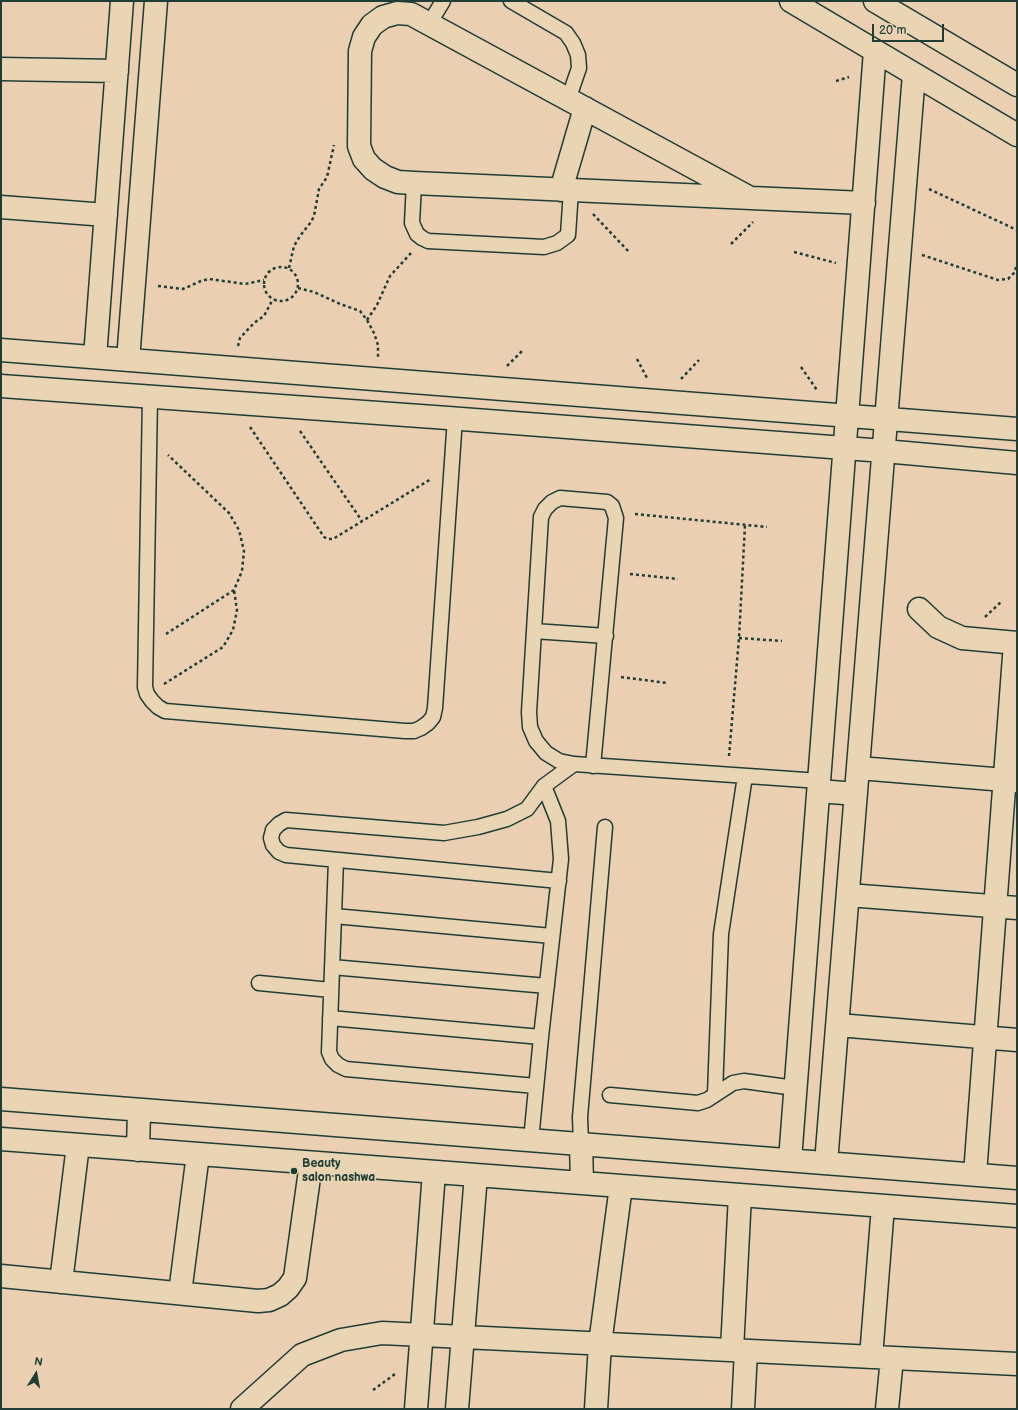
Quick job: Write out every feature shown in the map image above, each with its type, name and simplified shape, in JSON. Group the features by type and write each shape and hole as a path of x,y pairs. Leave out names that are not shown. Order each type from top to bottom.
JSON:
{"street":[{"path":"95,357 122,1"},
{"path":"128,360 156,1"},
{"path":"792,1 1017,135"},
{"path":"875,1 1017,85"},
{"path":"750,198 411,14 397,14 383,17 372,25 364,37 360,50 359,146 364,159 373,170 398,182 566,190 864,203"},
{"path":"790,1160 876,51"},
{"path":"1,68 117,71"},
{"path":"826,1163 914,74"},
{"path":"566,190 576,104"},
{"path":"1,207 106,215"},
{"path":"1,350 1017,429"},
{"path":"449,385 452,418"},
{"path":"1,386 452,418 884,451 1017,463"},
{"path":"918,609 938,627 962,638 1016,643 1011,780 995,906 975,1174"},
{"path":"859,768 1011,780"},
{"path":"820,786 856,794"},
{"path":"848,895 1017,908"},
{"path":"838,1025 1017,1040"},
{"path":"1,1099 1017,1178"},
{"path":"138,1150 139,1110"},
{"path":"1,1139 1017,1216"},
{"path":"581,1144 582,1183"},
{"path":"61,1282 78,1145"},
{"path":"180,1293 198,1154"},
{"path":"1,1276 258,1301 269,1300 280,1295 288,1288 294,1278 311,1163"},
{"path":"416,1409 434,1172"},
{"path":"456,1409 476,1175"},
{"path":"596,1409 600,1344 621,1186"},
{"path":"740,1195 739,1350 743,1409"},
{"path":"883,1206 881,1357 887,1409"},
{"path":"242,1409 302,1355 341,1340 382,1333 1017,1364"}],"lane":[{"path":"429,24 443,1"},
{"path":"511,1 566,33 573,43 578,55 579,68 576,104"},
{"path":"414,183 412,223 418,234 428,241 544,247 557,243 568,235 566,190"},
{"path":"150,396 145,687 147,694 152,701 158,707 166,711 405,731 414,731 428,723 433,717 435,708 452,466 452,418"},
{"path":"594,766 616,518 615,512 607,502 560,498 552,502 545,509 541,517 529,712 530,727 536,741 546,753 559,761 574,764 594,766 746,776 820,786"},
{"path":"534,631 606,636"},
{"path":"559,881 286,855 279,852 273,845 271,838 273,830 286,820 444,833 478,828 507,818 527,808 544,786 574,764"},
{"path":"715,1094 721,934 746,776"},
{"path":"531,1140 561,859 558,821 544,786"},
{"path":"581,1144 580,1117 605,827"},
{"path":"336,860 329,1052 332,1059 338,1065 346,1069 536,1086"},
{"path":"334,916 552,936"},
{"path":"332,966 547,986"},
{"path":"259,983 331,990"},
{"path":"330,1018 541,1037"},
{"path":"610,1095 698,1103 707,1100 733,1083 744,1081 795,1088"}],"path":[{"path":"289,268 294,246 314,216 319,189 327,177 335,142 339,134 346,127 359,124"},
{"path":"906,178 1017,230"},
{"path":"566,190 630,253"},
{"path":"367,320 377,305 390,276 413,251 422,238"},
{"path":"900,248 998,280 1008,279 1015,272 1016,267"},
{"path":"794,252 859,269"},
{"path":"281,266 289,268 298,280 298,288 294,295 289,299 281,301 273,299 267,294 264,288 264,280 267,273 273,268 281,266"},
{"path":"134,282 183,289 201,281 209,280 245,284 264,280"},
{"path":"298,288 314,292 360,311 374,333 378,345 375,379"},
{"path":"233,368 240,338 254,323 264,316 273,299"},
{"path":"234,403 324,537 328,539 333,539 452,466"},
{"path":"283,406 362,521"},
{"path":"147,694 223,647 233,630 237,610 234,590 242,571 244,550 239,530 229,513 150,438"},
{"path":"615,512 767,527"},
{"path":"728,775 739,638 745,525"},
{"path":"612,573 678,579"},
{"path":"145,647 234,590"},
{"path":"739,638 782,641"},
{"path":"603,675 667,683"}],"place":[{"name":"Beauty salon nashwa","path":"294,1171"}]}
